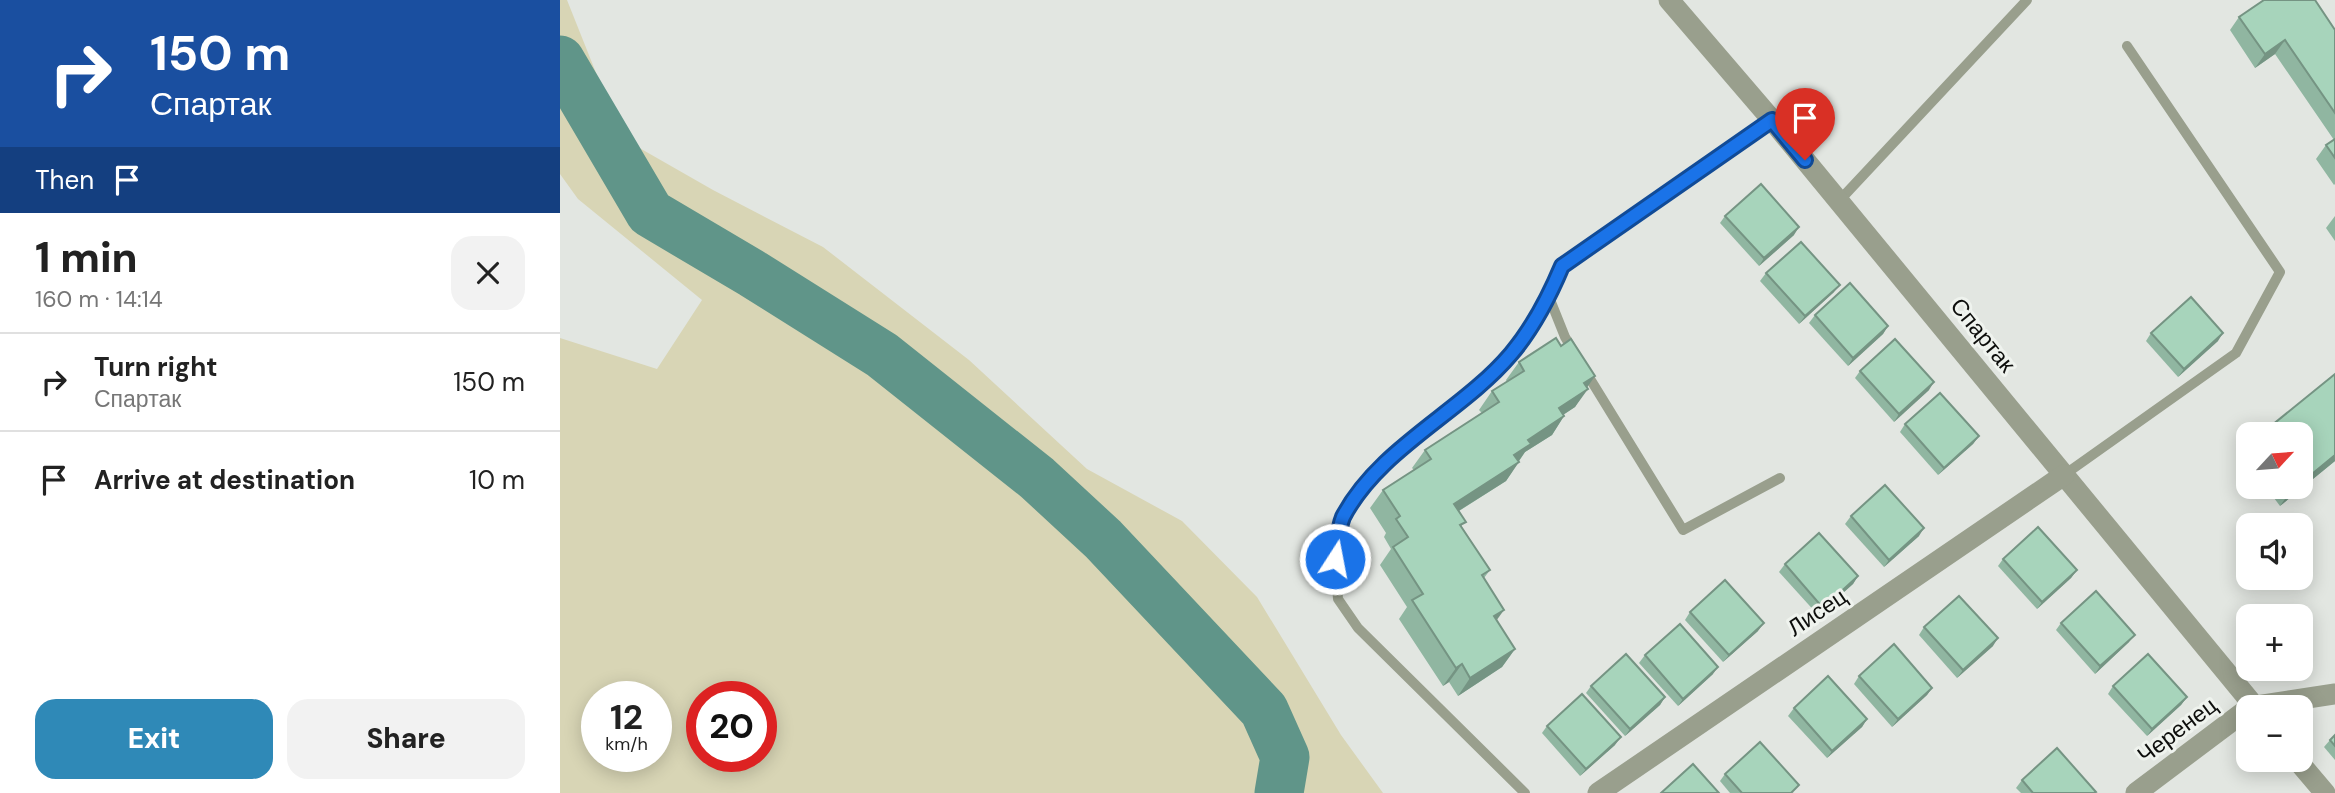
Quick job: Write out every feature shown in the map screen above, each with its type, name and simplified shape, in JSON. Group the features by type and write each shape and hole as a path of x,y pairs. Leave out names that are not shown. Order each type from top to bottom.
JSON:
{"street":[{"name":"Спартак","path":"1669,0 1839,201 2242,695"},
{"name":"Лисец","path":"1598,793 2064,475"},
{"path":"2313,697 2335,694"},
{"name":"Черенец","path":"2136,793 2236,719"},
{"path":"2307,772 2325,793"}],"lane":[{"path":"1839,201 2027,0"},
{"path":"2064,475 2235,353 2280,272 2127,46"},
{"path":"1525,793 1358,628 1338,599 1335,559 1342,519 1373,474 1512,353 1549,297 1562,266 1772,120"},
{"path":"1549,297 1565,337 1683,530 1780,478"}],"shaded area":[{"path":"560,0 567,0 622,138 713,190 823,247 969,360 1087,469 1182,521 1257,597 1341,735 1383,793 560,793 560,338 657,369 702,300 578,199 560,174"}],"building":[{"path":"2264,0 2315,0 2335,30 2335,113 2285,40 2265,54 2239,17"},
{"path":"2335,139 2335,158 2326,145"},
{"path":"1761,184 1799,227 1764,258 1725,216"},
{"path":"1801,242 1840,285 1805,316 1766,273"},
{"path":"1850,283 1888,326 1853,358 1815,315"},
{"path":"2191,297 2223,333 2184,369 2151,333"},
{"path":"1556,338 1561,346 1571,339 1595,376 1584,383 1588,389 1559,408 1564,416 1528,440 1531,444 1514,455 1519,462 1454,504 1466,522 1460,525 1490,570 1482,575 1504,610 1494,616 1515,649 1470,678 1462,664 1456,668 1412,600 1423,594 1393,547 1408,537 1396,519 1400,516 1383,490 1431,459 1425,450 1499,402 1492,391 1524,371 1519,362"},
{"path":"1895,339 1934,382 1899,414 1860,371"},
{"path":"2335,374 2335,455 2314,472 2314,422 2276,422"},
{"path":"1940,393 1979,436 1944,468 1905,424"},
{"path":"1885,485 1924,528 1889,560 1851,516"},
{"path":"2038,527 2077,570 2042,602 2003,559"},
{"path":"1819,533 1858,576 1823,608 1785,564"},
{"path":"1725,580 1764,623 1729,655 1690,612"},
{"path":"2096,591 2135,635 2100,666 2061,623"},
{"path":"1959,596 1998,638 1963,670 1924,627"},
{"path":"1680,624 1718,667 1683,699 1645,655"},
{"path":"1894,644 1932,688 1898,719 1859,676"},
{"path":"1626,654 1665,697 1630,729 1591,686"},
{"path":"2148,654 2187,697 2152,729 2113,686"},
{"path":"1828,676 1867,719 1832,751 1794,708"},
{"path":"1582,694 1621,737 1586,769 1547,726"},
{"path":"1760,742 1799,785 1791,793 1742,793 1725,774"},
{"path":"2057,748 2096,792 2033,793 2022,780"},
{"path":"1693,764 1719,793 1661,793"}],"waterway":[{"path":"560,60 650,213 882,355 1037,478 1103,539 1264,710 1285,757 1279,793"}],"route":[{"path":"1335,559 1342,519 1373,474 1512,353 1549,297 1562,266 1772,120 1805,160"}]}
